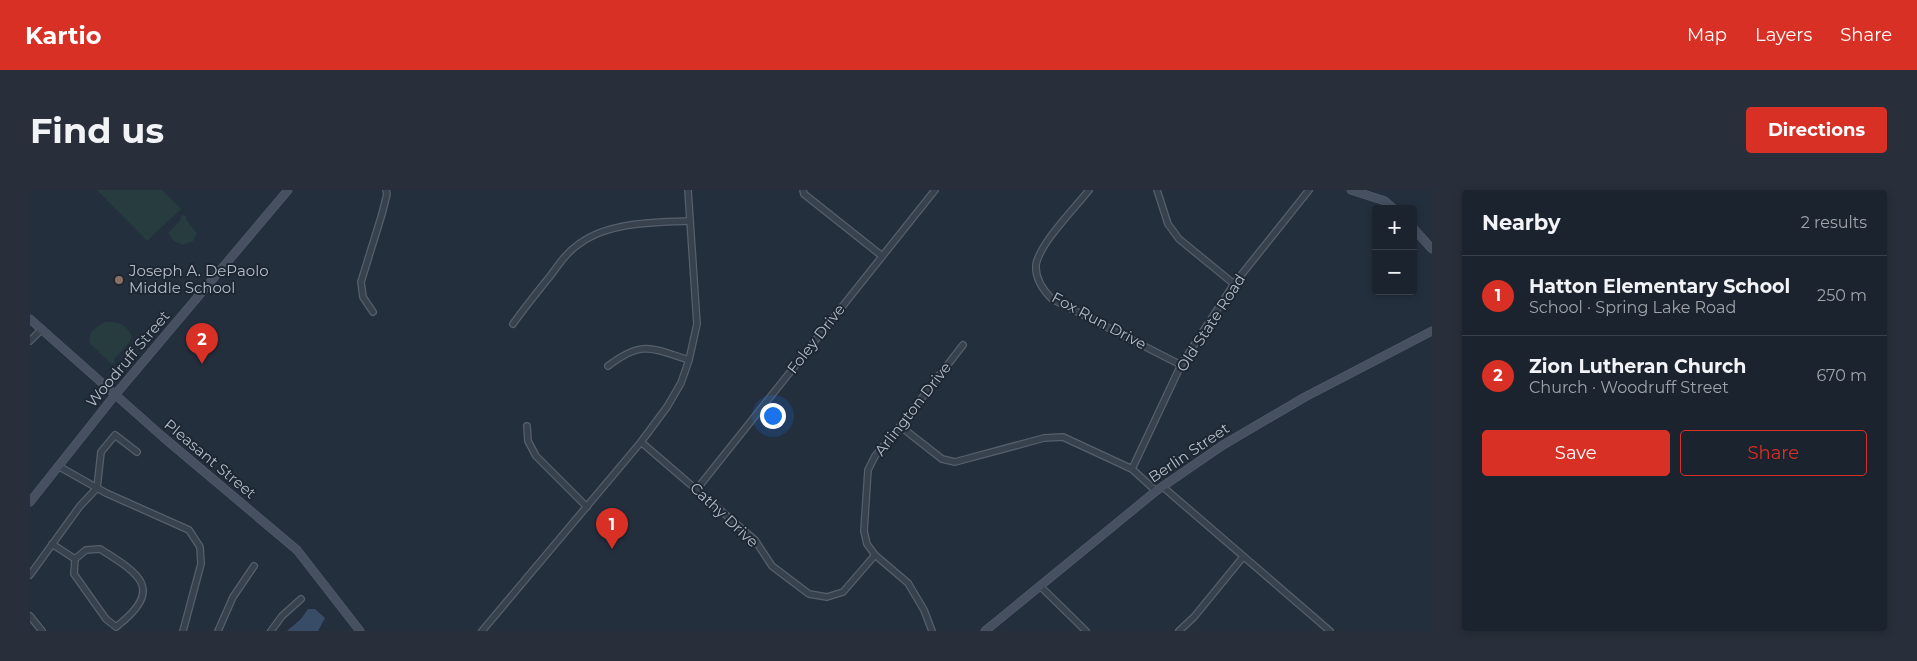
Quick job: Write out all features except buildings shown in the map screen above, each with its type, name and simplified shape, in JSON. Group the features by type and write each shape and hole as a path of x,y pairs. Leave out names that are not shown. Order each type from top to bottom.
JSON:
{"street":[{"name":"Woodruff Street","path":"30,502 115,395 288,190"},
{"path":"373,312 363,297 361,282 382,214 387,194 386,190"},
{"path":"482,631 641,442 667,407 681,383 689,360 697,324 688,190"},
{"path":"803,190 804,194 882,256"},
{"name":"Foley Drive","path":"696,489 936,190"},
{"name":"Fox Run Drive","path":"1090,190 1043,247 1036,266 1040,287 1052,299 1181,365"},
{"path":"1157,190 1168,224 1179,239 1234,284"},
{"name":"Old State Road","path":"1132,469 1181,365 1234,284 1309,190"},
{"path":"1351,190 1385,201 1390,205"},
{"path":"513,324 566,255 578,244 595,234 654,222 690,221"},
{"path":"1417,232 1432,249"},
{"name":"Pleasant Street","path":"30,319 115,395 297,550 360,631"},
{"path":"30,341 41,330"},
{"name":"Berlin Street","path":"985,631 1160,489 1223,445 1305,397 1432,331"},
{"name":"Arlington Drive","path":"932,631 924,610 908,583 874,555 867,544 864,531 868,470 875,456 963,345"},
{"path":"608,366 633,350 648,348 689,360"},
{"path":"527,426 528,441 536,456 587,507"},
{"path":"900,426 942,459 955,462 1044,438 1062,437 1132,469 1160,489 1330,631"},
{"path":"30,575 80,506 97,488 101,452 115,435 137,452"},
{"name":"Cathy Drive","path":"641,442 755,540 772,566 809,594 827,597 843,592 874,555"},
{"path":"58,466 97,488 189,530 200,547 201,564 183,631"},
{"path":"52,544 75,558"},
{"path":"100,549 125,565 140,578 143,595 134,613 116,629 106,619 74,574 75,558 86,550 100,549"},
{"path":"1179,631 1194,617 1243,557"},
{"path":"218,631 233,597 254,566"},
{"path":"1040,586 1086,631"},
{"path":"271,631 282,616 302,599"},
{"path":"30,616 42,631"}],"green space":[{"path":"97,190 162,190 181,209 147,241"},
{"path":"183,215 186,216 187,221 197,233 193,241 183,245 174,241 168,233 180,221"},
{"path":"105,322 121,324 132,336 129,343 114,359 115,363 111,364 90,343 89,339 91,333"}],"water":[{"path":"308,609 315,609 325,618 318,631 287,631 301,619"}],"place":[{"name":"Joseph A. DePaolo Middle School","path":"119,280"},
{"name":"Zion Lutheran Church","path":"202,364"},
{"name":"Hatton Elementary School","path":"612,549"}]}
